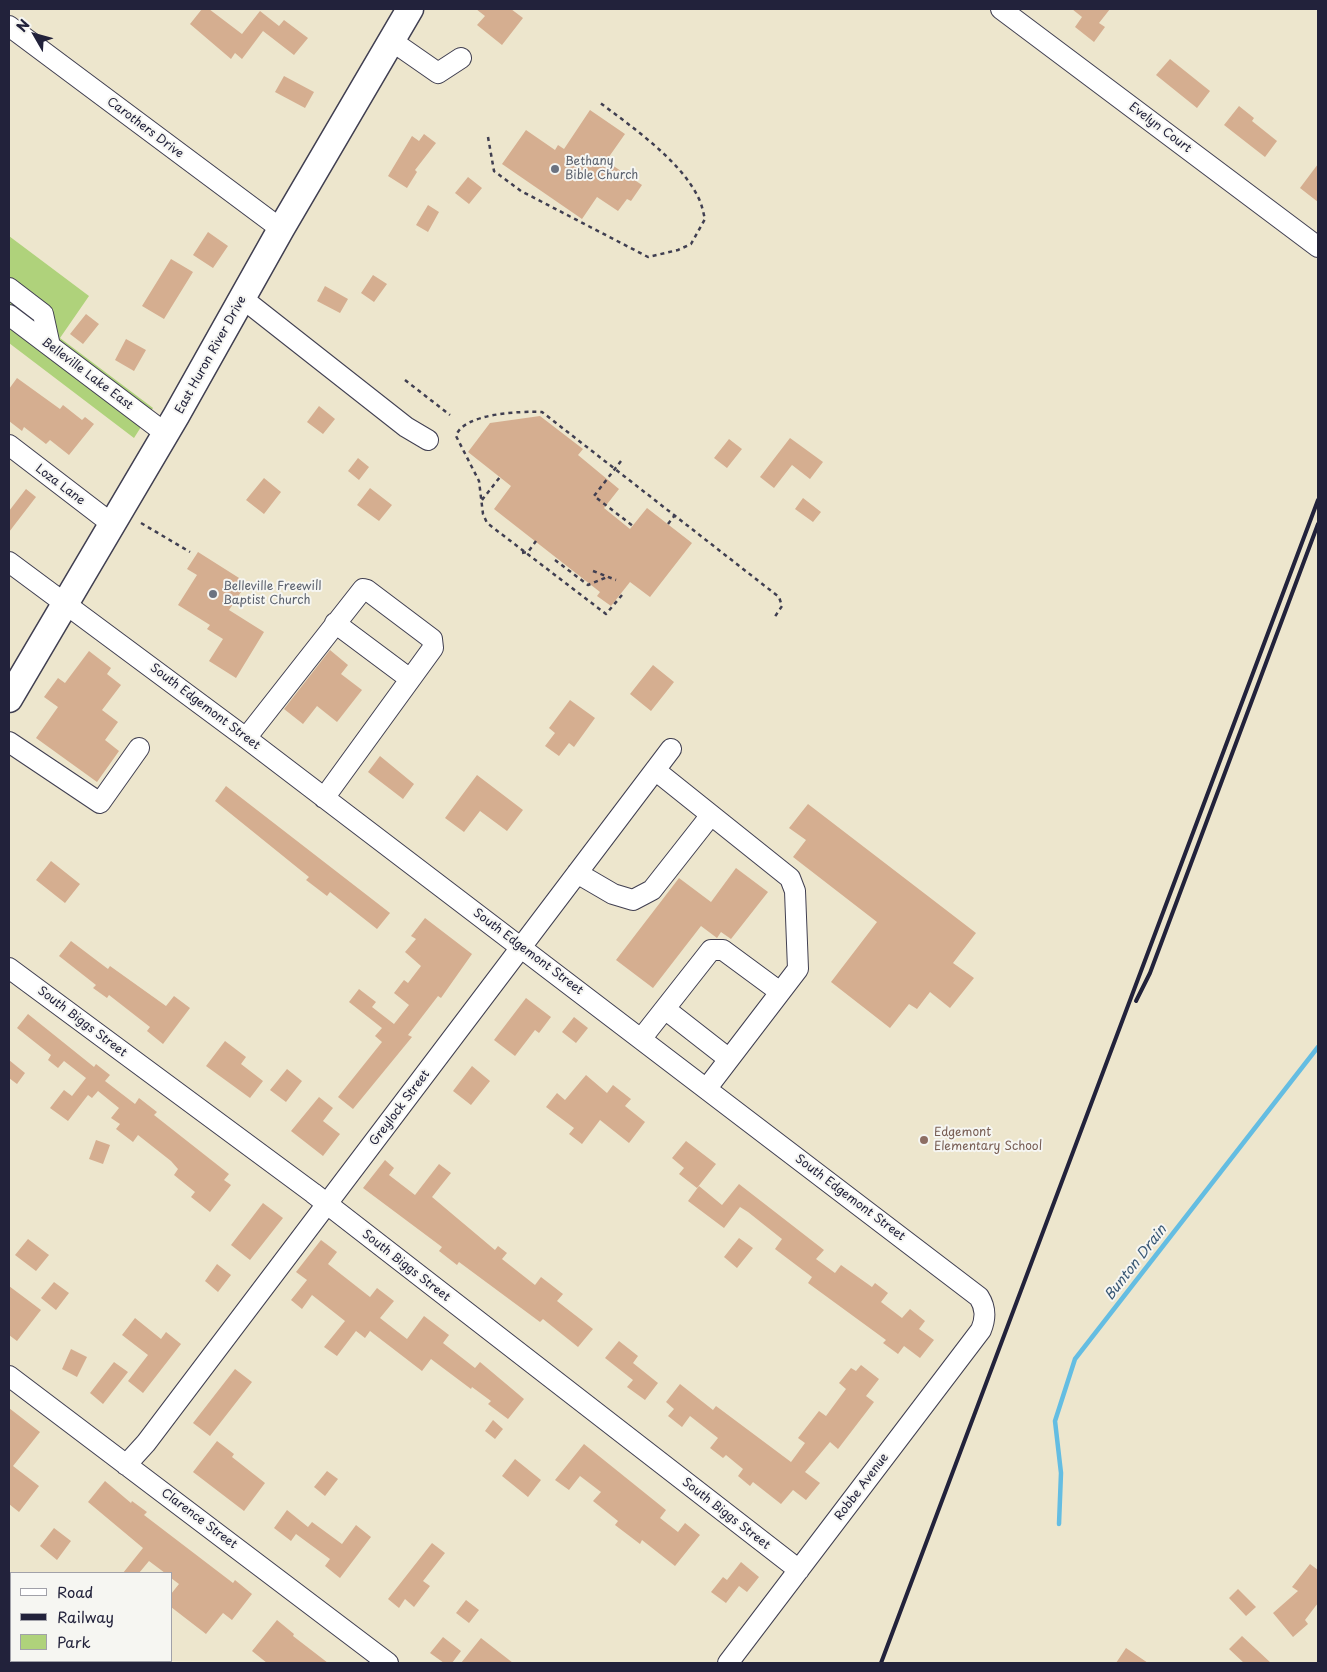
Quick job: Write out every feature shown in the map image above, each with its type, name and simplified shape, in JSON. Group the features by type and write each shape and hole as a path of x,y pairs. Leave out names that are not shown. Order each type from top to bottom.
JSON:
{"main road":[{"name":"East Huron River Drive","path":"9,699 410,9"}],"street":[{"name":"Evelyn Court","path":"1001,9 1318,247"},
{"name":"Carothers Drive","path":"9,26 281,229"},
{"path":"392,41 438,73 460,58"},
{"path":"9,288 43,314 50,346"},
{"path":"242,298 406,427 428,440"},
{"name":"Belleville Lake East","path":"9,315 165,433"},
{"path":"9,324 19,332 50,346"},
{"name":"Loza Lane","path":"9,445 112,524"},
{"name":"South Edgemont Street","path":"9,562 246,738 974,1292 984,1308"},
{"path":"246,738 360,591 367,590 432,639 433,648 324,798"},
{"path":"335,623 410,678"},
{"path":"9,742 100,803 139,748"},
{"name":"Greylock Street","path":"126,1465 146,1443 327,1206 672,749"},
{"path":"655,770 790,878 795,891 798,969 706,1088"},
{"path":"577,873 613,894 633,900 652,890 711,815"},
{"path":"641,1039 711,950 723,950 780,992"},
{"name":"South Biggs Street","path":"9,968 327,1206 799,1570"},
{"path":"665,1008 729,1059"},
{"name":"Robbe Avenue","path":"728,1663 981,1330 985,1318 984,1308"},
{"name":"Clarence Street","path":"9,1376 388,1663"}],"path":[{"path":"488,137 494,171 521,190 609,239 648,257 678,250 691,244 705,219 699,198 676,167 638,131 599,102"},
{"path":"405,380 450,415"},
{"path":"622,595 606,614 487,523 478,482 471,462 458,444 456,436 461,429 473,421 493,415 526,411 542,412 779,597 782,606 774,618"},
{"path":"621,461 594,496 633,526"},
{"path":"482,500 500,477"},
{"path":"668,524 675,515"},
{"path":"141,522 190,552"},
{"path":"524,553 528,552 536,541"},
{"path":"555,560 588,585 607,577"},
{"path":"593,572 616,580"}],"green space":[{"path":"9,236 89,296 60,338 153,408 134,438 9,343"}],"building":[{"path":"202,9 209,9 242,34 260,11 279,26 284,20 308,38 294,55 263,31 242,59 235,53 231,59 190,24"},
{"path":"476,9 511,9 523,18 502,45 477,25 485,16"},
{"path":"1072,9 1110,9 1099,23 1105,27 1094,42 1075,27 1082,17"},
{"path":"1170,59 1210,91 1197,108 1156,75"},
{"path":"284,76 314,92 305,108 275,92"},
{"path":"1239,106 1254,118 1252,121 1277,141 1265,157 1224,125"},
{"name":"Bethany Bible Church","path":"590,110 625,134 606,161 642,185 631,201 627,199 618,211 597,197 582,219 502,164 526,130 555,150 558,145 564,149"},
{"path":"424,134 436,143 415,170 417,172 407,188 388,176 412,136 419,141"},
{"path":"1318,164 1318,202 1300,188"},
{"path":"468,177 482,188 469,204 455,193"},
{"path":"428,205 439,212 428,232 416,225"},
{"path":"208,232 228,246 213,268 193,255"},
{"path":"171,259 193,272 164,319 142,306"},
{"path":"373,275 387,284 374,302 361,293"},
{"path":"325,286 348,299 340,313 317,301"},
{"path":"86,314 99,324 83,344 70,334"},
{"path":"126,339 146,350 134,371 115,360"},
{"path":"17,378 60,409 63,405 82,420 85,417 94,424 69,455 50,440 46,444 24,427 22,431 9,421 9,389"},
{"path":"319,406 335,419 323,434 307,422"},
{"path":"540,416 583,449 578,455 619,489 604,508 630,529 647,508 692,543 650,597 630,582 611,606 597,596 600,592 494,509 511,486 468,452 490,423"},
{"path":"790,438 823,462 810,479 792,465 774,488 760,477"},
{"path":"729,439 742,449 727,468 714,458"},
{"path":"358,458 369,467 359,480 348,471"},
{"path":"264,478 281,492 264,514 246,500"},
{"path":"370,488 392,505 379,521 357,505"},
{"path":"26,489 36,497 9,532 9,511"},
{"path":"803,498 821,512 813,522 795,509"},
{"path":"198,552 247,583 229,610 264,632 236,678 209,661 223,639 207,629 210,625 178,605 197,575 187,569"},
{"path":"330,650 348,665 341,674 362,690 337,722 317,706 303,724 284,709"},
{"path":"89,651 111,668 107,674 121,685 102,710 118,722 105,740 119,751 97,782 36,738 58,707 44,697 58,678 65,683"},
{"path":"653,665 674,682 651,711 630,694"},
{"path":"570,700 595,718 574,747 569,743 559,756 545,746 555,733 549,728"},
{"path":"380,756 414,784 403,799 368,772"},
{"path":"477,775 523,810 507,831 480,811 464,832 445,818"},
{"path":"226,786 390,913 377,929 330,892 327,896 306,880 309,877 215,801"},
{"path":"808,804 976,933 953,963 974,978 950,1008 930,992 917,1009 909,1004 890,1028 831,982 877,922 793,857 806,840 789,828"},
{"path":"51,861 80,884 65,903 36,880"},
{"path":"736,868 768,892 731,939 721,932 717,938 701,926 653,988 616,960 679,878 711,902"},
{"path":"425,918 472,954 441,998 438,996 408,1035 412,1037 353,1109 338,1097 382,1042 375,1036 382,1028 349,1002 359,989 376,1002 372,1007 394,1024 409,1005 394,993 404,980 408,983 421,966 405,952 416,939 411,936"},
{"path":"71,941 108,969 110,966 166,1006 174,996 190,1008 163,1044 147,1031 150,1027 109,995 107,998 93,988 96,985 59,956"},
{"path":"526,998 551,1017 539,1033 535,1030 515,1056 494,1040"},
{"path":"28,1014 94,1067 96,1064 110,1075 105,1081 135,1104 139,1098 157,1112 154,1115 229,1174 224,1180 231,1185 210,1212 191,1197 195,1192 174,1175 178,1169 171,1161 138,1135 133,1142 116,1129 120,1124 111,1118 119,1108 98,1091 92,1098 88,1095 68,1121 50,1108 64,1090 72,1096 86,1078 64,1061 58,1068 48,1060 51,1055 17,1028"},
{"path":"574,1017 588,1028 576,1043 562,1032"},
{"path":"225,1041 246,1057 241,1064 263,1081 250,1098 206,1066"},
{"path":"9,1060 25,1073 17,1084 9,1078"},
{"path":"472,1066 490,1081 471,1105 453,1091"},
{"path":"287,1069 302,1081 286,1102 270,1090"},
{"path":"586,1075 607,1093 613,1085 631,1099 625,1106 645,1122 629,1143 600,1120 582,1144 569,1134 574,1128 546,1107 557,1093 565,1100"},
{"path":"319,1097 333,1108 323,1121 340,1134 323,1156 291,1131"},
{"path":"96,1140 110,1145 103,1164 89,1159"},
{"path":"686,1141 716,1164 697,1188 679,1174 684,1168 672,1158"},
{"path":"385,1160 394,1168 389,1175 415,1195 439,1164 451,1173 432,1197 495,1250 498,1246 507,1253 502,1259 535,1285 541,1277 563,1294 557,1301 593,1329 578,1347 543,1319 540,1322 459,1262 457,1265 439,1251 442,1247 363,1188"},
{"path":"739,1184 824,1250 816,1259 835,1273 841,1265 872,1287 875,1283 888,1293 881,1302 902,1318 910,1309 925,1321 919,1329 934,1340 920,1358 904,1346 898,1354 883,1343 886,1340 808,1283 812,1277 775,1249 782,1239 748,1212 740,1207 724,1228 688,1201 699,1186 722,1205"},
{"path":"263,1203 283,1218 250,1260 231,1245"},
{"path":"739,1238 753,1248 737,1268 724,1257"},
{"path":"28,1239 49,1255 36,1271 15,1255"},
{"path":"321,1240 337,1252 328,1264 370,1297 377,1288 394,1301 380,1318 407,1339 424,1316 449,1335 443,1343 475,1368 480,1362 524,1399 508,1419 488,1404 491,1401 472,1387 471,1389 431,1359 422,1371 370,1331 365,1338 356,1331 337,1356 324,1347 345,1321 312,1295 302,1309 291,1300 307,1280 296,1272"},
{"path":"217,1264 231,1275 218,1292 205,1281"},
{"path":"54,1282 69,1293 56,1310 41,1298"},
{"path":"9,1286 41,1310 17,1341 9,1335"},
{"path":"135,1318 161,1339 166,1332 181,1344 143,1393 128,1381 148,1355 122,1335"},
{"path":"619,1341 638,1356 633,1363 658,1383 645,1400 627,1387 633,1380 605,1358"},
{"path":"71,1349 87,1357 77,1377 62,1369"},
{"path":"114,1362 128,1372 103,1404 90,1393"},
{"path":"861,1365 879,1379 866,1396 874,1402 838,1449 830,1442 805,1472 820,1483 806,1500 793,1490 781,1504 753,1482 750,1486 738,1476 743,1469 726,1455 723,1458 710,1448 718,1438 690,1416 682,1427 668,1416 674,1409 666,1402 680,1384 713,1410 716,1406 791,1462 805,1443 798,1438 819,1411 826,1416 846,1389 839,1383 851,1368 856,1371"},
{"path":"235,1369 252,1382 210,1436 193,1423"},
{"path":"9,1408 40,1432 13,1466 39,1486 19,1512 9,1504"},
{"path":"493,1420 503,1429 495,1439 485,1431"},
{"path":"217,1441 234,1454 232,1457 265,1483 244,1511 193,1472"},
{"path":"584,1444 666,1510 660,1518 678,1532 685,1523 700,1535 675,1566 642,1540 640,1544 615,1525 618,1521 593,1501 601,1492 580,1476 569,1490 555,1480"},
{"path":"515,1459 541,1480 528,1497 502,1476"},
{"path":"327,1471 338,1479 325,1496 314,1487"},
{"path":"105,1481 131,1503 132,1501 147,1512 144,1515 233,1583 235,1580 252,1594 232,1620 223,1613 206,1634 172,1608 172,1593 179,1584 172,1579 172,1572 164,1572 149,1561 140,1572 124,1572 143,1548 88,1502"},
{"path":"287,1510 308,1527 312,1522 342,1544 356,1525 371,1537 340,1578 325,1566 330,1559 296,1534 291,1541 274,1528"},
{"path":"54,1528 71,1541 57,1560 40,1546"},
{"path":"432,1543 445,1553 423,1581 430,1586 414,1607 405,1599 399,1608 388,1599"},
{"path":"741,1562 759,1577 747,1592 739,1586 726,1603 711,1592 723,1577 727,1580"},
{"path":"1310,1564 1318,1570 1318,1603 1305,1620 1308,1624 1293,1637 1273,1613 1298,1591 1292,1587"},
{"path":"1238,1589 1256,1607 1246,1616 1229,1598"},
{"path":"466,1600 479,1610 469,1623 456,1613"},
{"path":"277,1620 294,1634 293,1636 328,1663 267,1663 252,1651"},
{"path":"1242,1636 1271,1663 1244,1663 1229,1649"},
{"path":"443,1637 461,1651 452,1663 444,1663 430,1653"},
{"path":"481,1638 513,1663 461,1663"},
{"path":"1126,1648 1148,1663 1116,1663"}],"waterway":[{"name":"Bunton Drain","path":"1059,1524 1061,1473 1055,1421 1075,1359 1318,1047"}],"railway":[{"path":"881,1663 1318,500"},
{"path":"1136,1001 1150,973 1318,524"}],"place":[{"name":"Bethany Bible Church","path":"555,169"},
{"name":"Belleville Freewill Baptist Church","path":"213,594"},
{"name":"Edgemont Elementary School","path":"924,1140"}]}
